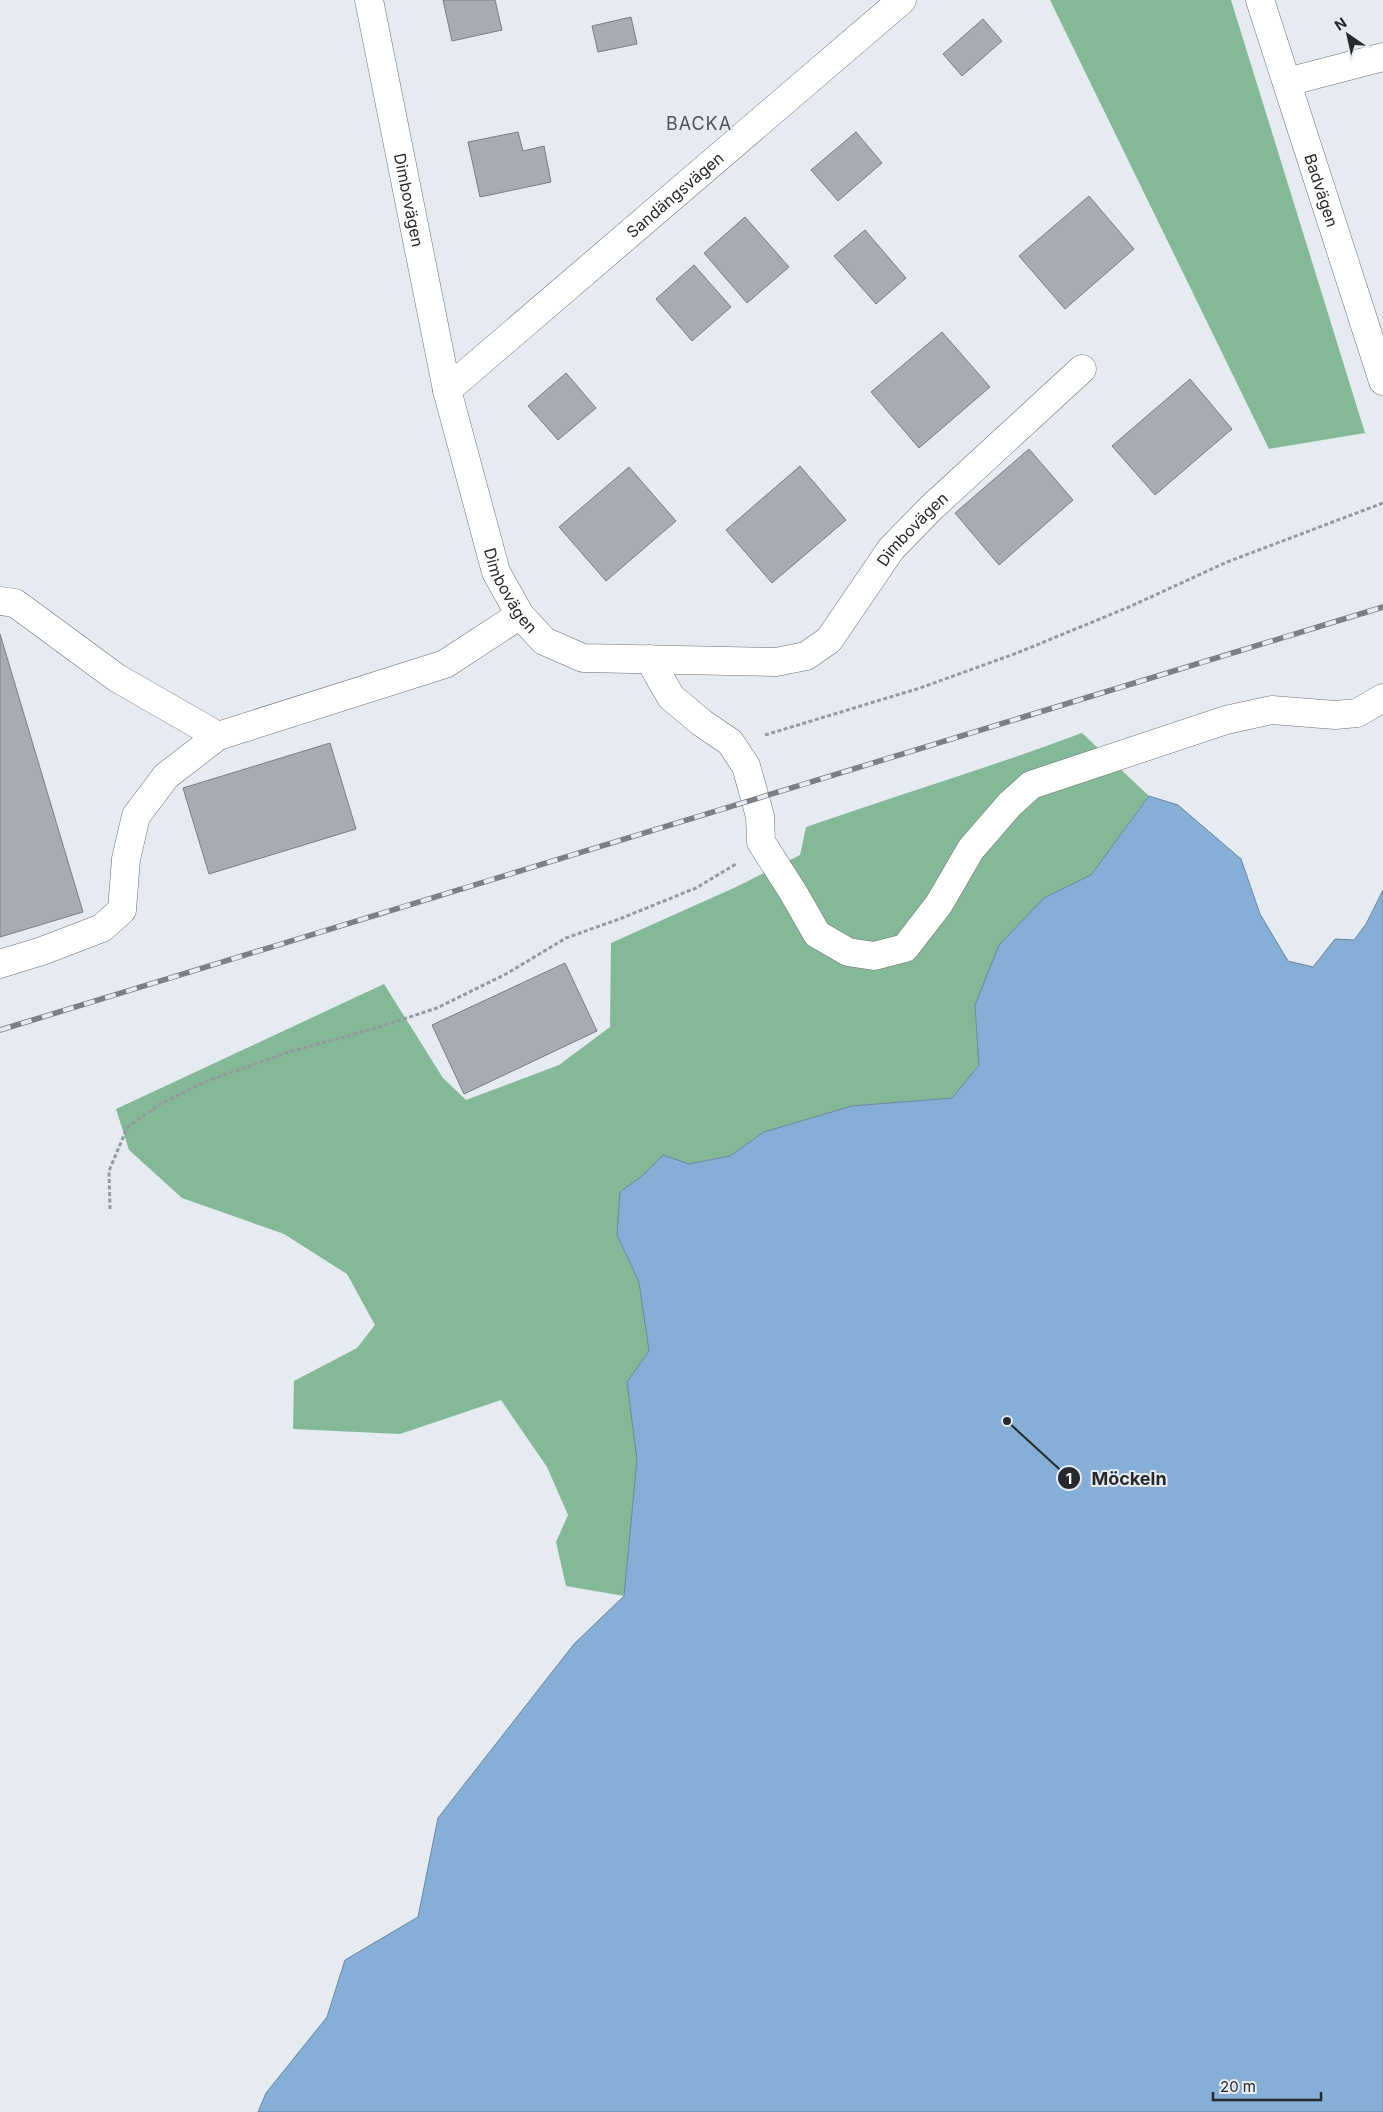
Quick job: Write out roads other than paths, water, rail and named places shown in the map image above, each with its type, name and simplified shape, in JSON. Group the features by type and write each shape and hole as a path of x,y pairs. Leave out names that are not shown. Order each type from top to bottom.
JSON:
{"street":[{"name":"Dimbovägen","path":"369,0 447,390 496,572 520,615 544,640 583,658 776,662 806,656 829,640 891,549 931,508 1082,369"},
{"name":"Badvägen","path":"1260,0 1383,381"},
{"name":"Sandängsvägen","path":"447,390 886,6"},
{"path":"1287,82 1383,57"},
{"path":"0,601 15,603 116,678 218,736"},
{"path":"0,964 42,951 102,928 122,910 126,859 136,816 166,776 218,736 445,664 520,615"},
{"path":"649,659 671,697 702,723 730,742 746,766 760,816 761,842 794,892 817,934 848,952 874,956 905,948 939,904 971,850 1010,804 1031,785 1226,720 1272,710 1335,715 1357,713 1383,698"}],"water":[{"path":"1149,796 1178,805 1241,859 1260,914 1288,961 1313,967 1335,939 1354,940 1366,924 1383,890 1383,2112 258,2112 266,2093 327,2017 345,1960 418,1917 438,1818 574,1644 624,1596 637,1460 627,1382 649,1351 639,1282 617,1235 620,1192 642,1176 663,1155 689,1164 730,1156 764,1132 852,1106 952,1098 979,1065 975,1005 999,945 1044,898 1091,875"}],"railway":[{"path":"0,1030 1383,607"}],"place":[{"name":"Möckeln","path":"1007,1421"}],"district":[{"name":"BACKA","path":"699,123"}]}
